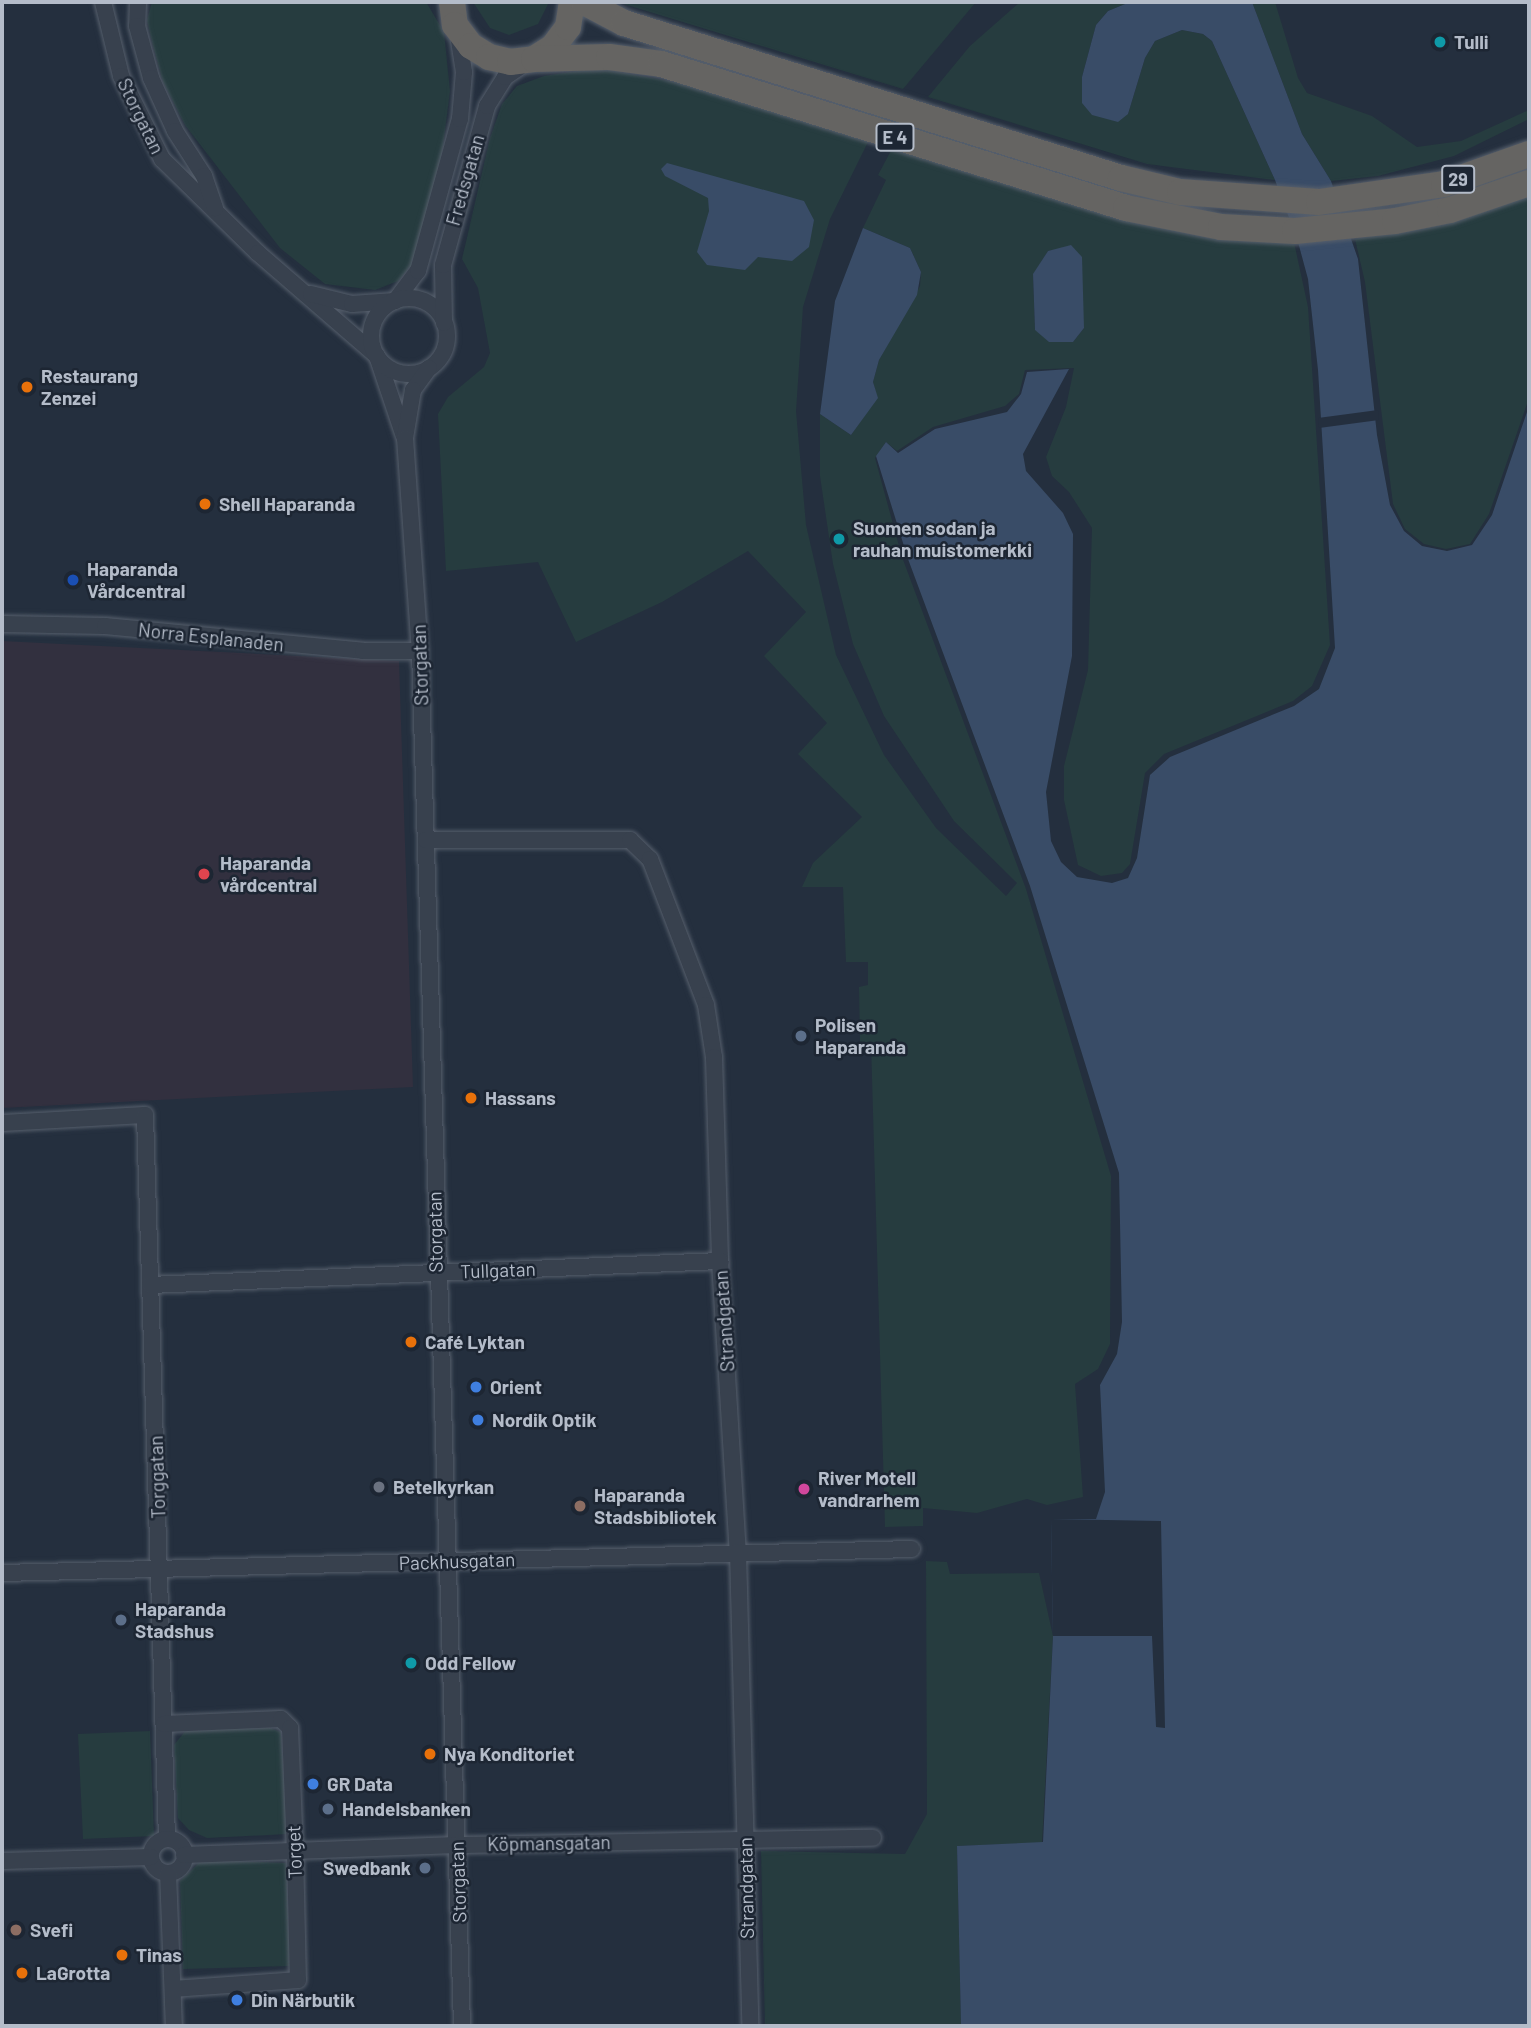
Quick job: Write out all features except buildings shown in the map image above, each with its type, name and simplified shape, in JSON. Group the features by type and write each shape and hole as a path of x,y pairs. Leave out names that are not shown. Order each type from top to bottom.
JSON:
{"highway":[{"path":"534,60 561,39 572,2"},
{"name":"E 4","path":"584,2 624,23 1121,178 1180,192 1245,200 1319,202 1384,195"},
{"name":"E 4","path":"451,9 471,46 489,57 510,62 609,57 661,64 1126,208 1255,230 1331,229 1395,221"},
{"name":"29","path":"1384,195 1444,184 1529,154"},
{"name":"29","path":"1395,221 1450,210 1529,183"}],"street":[{"name":"Storgatan","path":"103,2 121,76 142,127 173,173 215,208 258,253 309,294 377,356 400,373 429,368"},
{"name":"Storgatan","path":"138,2 137,26 151,78 175,131 204,176 215,208"},
{"name":"Fredsgatan","path":"395,301 422,260 460,119 464,72 451,9"},
{"name":"Fredsgatan","path":"444,323 443,265 487,106 505,77 534,60"},
{"name":"Storgatan","path":"309,294 352,304 424,302 444,323 446,345 413,390 405,438 420,651 436,1272 462,2026"},
{"name":"Storgatan","path":"395,301 378,314 372,328 377,356 405,438"},
{"name":"Norra Esplanaden","path":"2,624 105,626 363,651 420,651"},
{"name":"Strandgatan","path":"426,840 611,837 630,840 645,852 706,1005 714,1057 720,1261 738,1552 750,2026"},
{"name":"Torggatan","path":"2,1123 145,1115 167,1839"},
{"name":"Tullgatan","path":"150,1285 720,1261"},
{"name":"Packhusgatan","path":"2,1573 912,1549"},
{"name":"Torget","path":"164,1724 281,1719 290,1728 295,1851 298,1980 173,1989"},
{"name":"Köpmansgatan","path":"184,1856 457,1845 873,1838"},
{"path":"167,1839 178,1842 184,1856 181,1866 168,1873 158,1870 150,1857 154,1846 167,1839"},
{"path":"2,1861 150,1857"},
{"path":"168,1873 174,2026"}],"shaded area":[{"name":"Haparanda vårdcentral","path":"2,641 399,661 413,1087 2,1108"}],"green space":[{"path":"152,2 426,2 444,32 450,91 442,154 413,263 398,281 375,290 325,284 280,248 185,125 163,82 152,42 147,20"},
{"path":"473,2 549,2 538,24 509,35 490,28"},
{"path":"617,2 976,2 903,89"},
{"path":"1020,2 1130,2 1108,11 1096,25 1082,77 1128,114 1145,58 1155,41 1182,30 1203,34 1212,41 1275,180 1147,164 928,97 970,46"},
{"path":"1252,2 1275,2 1298,78 1307,93 1372,116 1417,147 1461,141 1529,110 1529,119 1454,156 1378,176 1331,181 1302,134"},
{"path":"597,68 691,85 869,140 830,219 803,307 796,411 806,525 836,655 884,755 936,828 1006,896 1017,883 954,821 884,716 853,644 833,564 820,476 820,414 851,435 877,398 873,382 879,360 920,286 921,272 910,248 863,228 886,180 878,175 893,147 1294,242 1308,307 1330,645 1312,686 1293,701 1164,754 1145,773 1130,864 1122,873 1101,876 1078,865 1064,800 1064,766 1088,670 1092,528 1069,492 1052,476 1046,457 1066,407 1074,368 1025,370 1019,394 1005,406 933,427 897,451 886,442 875,458 902,557 1026,889 1111,1176 1110,1344 1098,1369 1075,1384 1083,1497 1047,1505 1027,1499 977,1513 923,1508 923,1526 885,1527 871,1043 860,1043 859,987 868,985 868,962 846,962 843,887 802,887 813,863 862,817 798,754 827,723 764,656 806,612 748,551 662,602 576,642 538,562 446,571 438,414 448,397 484,367 490,353 478,288 462,259 490,138 502,104 517,86 544,76","holes":["1061,249 1084,328 1073,342 1035,330 1033,275 1048,251"]},
{"path":"1529,197 1529,398 1489,514 1470,544 1446,549 1424,544 1405,529 1393,504 1365,282 1355,239 1432,226"},
{"path":"926,1561 947,1562 950,1574 1039,1573 1053,1636 1042,1843 957,1846 961,2026 765,2026 761,1851 905,1854 927,1814"},
{"path":"270,1728 281,1732 287,1834 207,1838 189,1830 178,1818 174,1745 186,1730"},
{"path":"150,1731 154,1836 83,1839 78,1734"},
{"path":"202,1860 286,1863 290,1966 183,1969 180,1881"}],"water":[{"path":"1130,2 1252,2 1302,134 1331,181 1358,259 1377,435 1390,505 1404,531 1422,546 1447,551 1472,545 1492,515 1529,406 1529,2026 961,2026 957,1846 1043,1842 1053,1636 1051,1519 1096,1519 1105,1492 1100,1385 1117,1354 1122,1322 1119,1173 1030,886 908,559 876,456 886,442 898,453 935,429 1007,412 1021,394 1027,372 1069,369 1023,454 1026,471 1063,513 1073,534 1072,656 1046,792 1051,841 1061,862 1077,877 1112,883 1128,878 1137,858 1150,775 1170,757 1294,706 1319,689 1335,648 1318,370 1308,279 1298,242 1275,180 1212,41 1203,34 1182,30 1155,41 1145,58 1128,114 1118,122 1092,115 1082,103 1082,77 1096,25 1108,11"},
{"path":"667,163 804,201 814,220 809,247 792,261 758,257 745,270 707,265 697,252 709,211 708,198 665,176 661,169"},
{"path":"863,228 910,248 921,272 917,295 879,360 873,382 878,398 851,435 820,414 835,301"},
{"path":"1071,245 1082,257 1084,328 1073,342 1049,342 1035,330 1033,274 1048,251"}],"pier":[{"path":"1378,410 1379,420 1319,428 1318,418"},
{"path":"1051,1519 1161,1521 1165,1728 1156,1727 1152,1636 1053,1636"}],"place":[{"name":"Tulli","path":"1440,42"},
{"name":"Restaurang Zenzei","path":"27,387"},
{"name":"Shell Haparanda","path":"205,504"},
{"name":"Suomen sodan ja rauhan muistomerkki","path":"839,539"},
{"name":"Haparanda Vårdcentral","path":"73,580"},
{"name":"Haparanda vårdcentral","path":"204,874"},
{"name":"Polisen Haparanda","path":"801,1036"},
{"name":"Hassans","path":"471,1098"},
{"name":"Café Lyktan","path":"411,1342"},
{"name":"Orient","path":"476,1387"},
{"name":"Nordik Optik","path":"478,1420"},
{"name":"Betelkyrkan","path":"379,1487"},
{"name":"River Motell vandrarhem","path":"804,1489"},
{"name":"Haparanda Stadsbibliotek","path":"580,1506"},
{"name":"Haparanda Stadshus","path":"121,1620"},
{"name":"Odd Fellow","path":"411,1663"},
{"name":"Nya Konditoriet","path":"430,1754"},
{"name":"GR Data","path":"313,1784"},
{"name":"Handelsbanken","path":"328,1809"},
{"name":"Swedbank","path":"425,1868"},
{"name":"Svefi","path":"16,1930"},
{"name":"Tinas","path":"122,1955"},
{"name":"LaGrotta","path":"22,1973"},
{"name":"Din Närbutik","path":"237,2000"}]}
